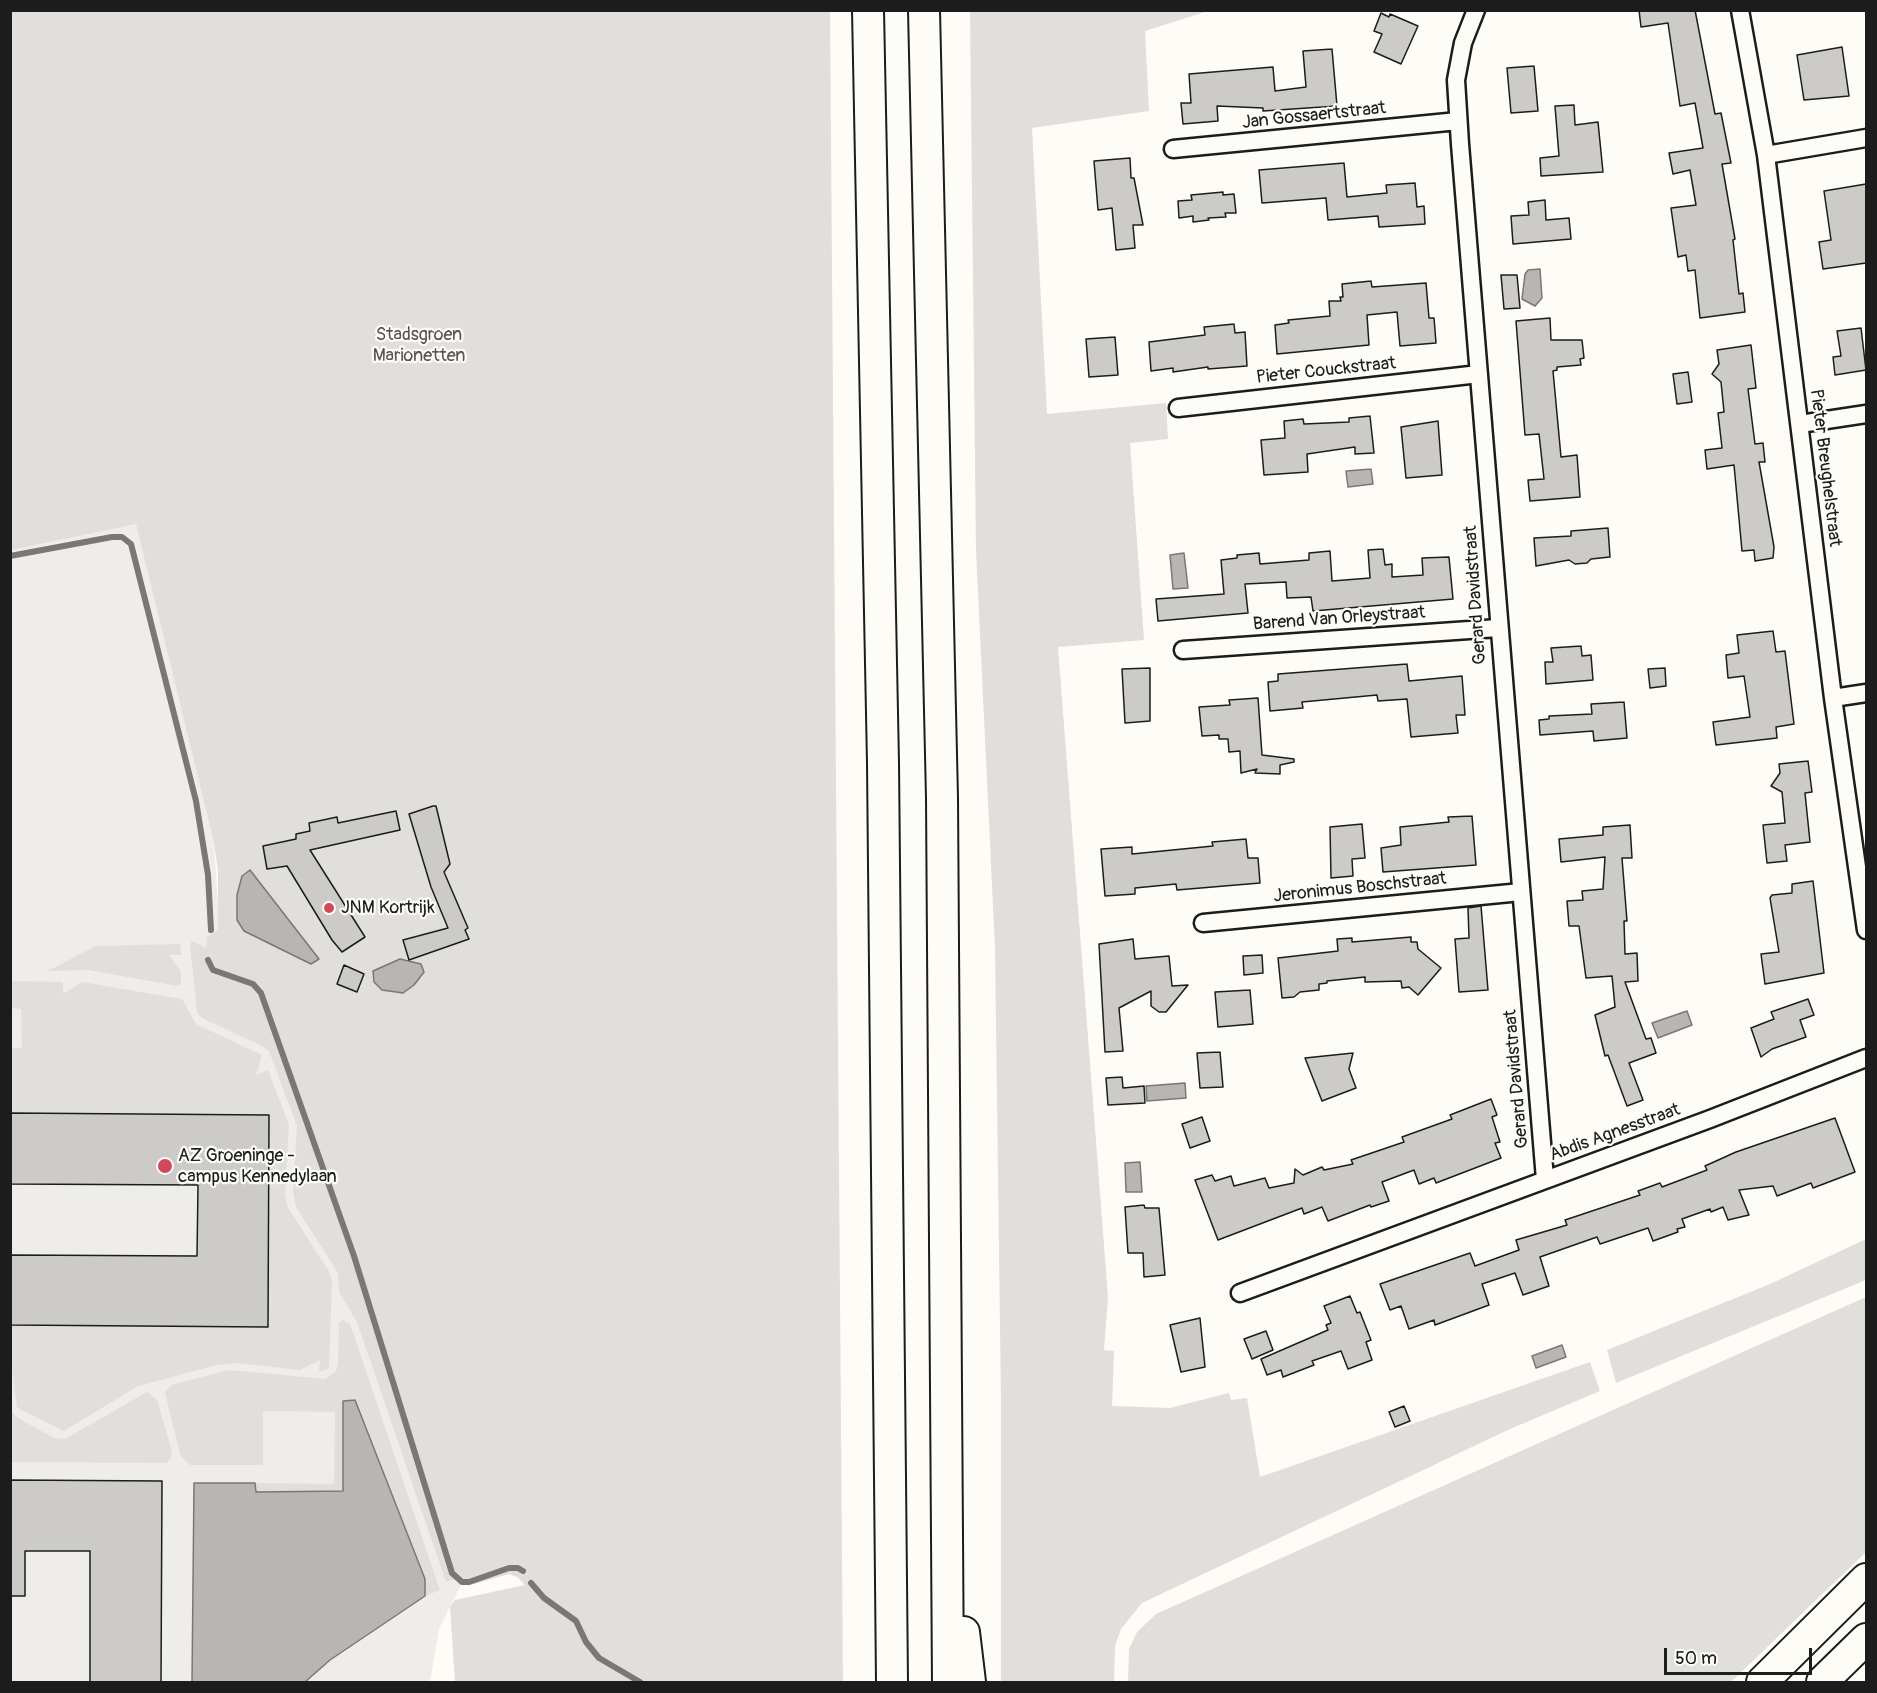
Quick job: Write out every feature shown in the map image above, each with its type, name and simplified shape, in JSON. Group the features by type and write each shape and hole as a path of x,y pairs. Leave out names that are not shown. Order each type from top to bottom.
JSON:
{"highway":[{"path":"868,10 882,752 892,1683"},
{"path":"924,10 942,798 948,1683"},
{"path":"948,1483 970,1683"},
{"path":"1762,1683 1866,1580"},
{"path":"1822,1683 1866,1639"}],"street":[{"name":"Gerard Davidstraat","path":"1476,10 1463,44 1456,80 1458,121 1545,1179"},
{"name":"Pieter Breughelstraat","path":"1740,10 1766,155 1833,698 1866,930"},
{"name":"Jan Gossaertstraat","path":"1173,149 1458,121"},
{"path":"1766,155 1866,138"},
{"name":"Pieter Couckstraat","path":"1178,408 1479,374"},
{"path":"1800,424 1866,414"},
{"name":"Barend Van Orleystraat","path":"1183,650 1498,628"},
{"path":"1833,698 1866,693"},
{"name":"Jeronimus Boschstraat","path":"1203,923 1521,892"},
{"name":"Abdis Agnesstraat","path":"1240,1293 1710,1119 1866,1058"}],"shaded area":[{"path":"1540,269 1542,298 1535,306 1522,299 1525,274 1528,270"},
{"path":"1371,469 1373,484 1348,487 1346,471"},
{"name":"AZ Groeninge - campus Kennedylaan","path":"136,523 214,843 220,938 207,937 206,960 252,984 456,1579 462,1583 439,1629 430,1682 11,1682 10,550"},
{"path":"1184,553 1188,588 1173,589 1170,555"},
{"path":"250,870 319,959 311,964 244,931 237,920 237,895 242,876"},
{"path":"400,959 421,964 424,972 414,985 403,993 382,990 374,982 373,971"},
{"path":"1687,1011 1692,1025 1658,1038 1652,1023"},
{"path":"1185,1083 1186,1098 1147,1101 1146,1086"},
{"path":"1140,1162 1142,1192 1126,1192 1125,1163"},
{"path":"1562,1345 1566,1357 1536,1368 1532,1356"},
{"path":"355,1400 425,1579 425,1596 330,1660 305,1682 192,1682 194,1483 255,1483 256,1492 343,1491 343,1401"}],"green space":[{"name":"Stadsgroen Marionetten","path":"10,11 830,11 843,1682 455,1682 450,1607 455,1600 525,1585 517,1577 509,1574 471,1585 456,1579 446,1582 357,1322 339,1292 338,1273 296,1207 293,1191 297,1126 269,1051 202,1018 197,1012 190,945 192,941 206,948 207,937 218,930 218,871 214,843 136,524 11,550"},
{"path":"970,11 1208,11 1145,31 1149,111 1032,128 1047,414 1166,403 1168,439 1130,443 1144,640 1058,647 1108,1297 1104,1350 1114,1351 1112,1406 1170,1408 1229,1393 1231,1400 1247,1398 1260,1477 1590,1362 1600,1391 1510,1429 1142,1603 1121,1629 1115,1646 1114,1682 1001,1682 1001,1402 995,948 976,551"},
{"path":"180,944 181,955 169,955 181,972 181,983 178,986 88,970 48,971 95,946"},
{"path":"11,981 63,982 63,994 82,982 182,999 196,1024 262,1055 256,1075 268,1070 289,1125 285,1194 288,1208 328,1270 332,1280 329,1368 319,1372 320,1360 300,1370 237,1363 217,1365 138,1386 64,1431 17,1408 11,1360 11,1325 268,1327 269,1116 11,1113 10,1048 22,1048 21,1009 11,1008"},
{"path":"1866,1239 1866,1280 1616,1383 1607,1350 1770,1284"},
{"path":"1866,1297 1866,1552 1731,1682 1128,1682 1129,1649 1137,1632 1156,1614"},
{"path":"343,1320 350,1324 440,1590 425,1596 330,1660 305,1682 343,1492 255,1492 255,1483 334,1484 335,1412 263,1411 263,1465 190,1465 180,1455 165,1392 171,1385 229,1370 325,1379 336,1371 339,1323"},
{"path":"147,1392 157,1400 172,1451 167,1463 11,1462 11,1411 18,1418 54,1438 65,1439"}],"building":[{"path":"1639,10 1695,10 1715,114 1721,113 1731,163 1722,164 1735,239 1733,240 1739,294 1743,293 1745,312 1700,318 1695,270 1688,271 1686,255 1678,257 1671,208 1696,205 1690,170 1673,174 1669,153 1703,148 1695,103 1680,106 1668,23 1641,27"},
{"path":"1381,13 1389,17 1390,14 1418,26 1401,64 1374,52 1382,34 1374,31"},
{"path":"1842,47 1849,96 1804,100 1797,55"},
{"path":"1332,49 1337,106 1263,111 1263,108 1217,106 1218,121 1183,124 1181,103 1191,103 1189,74 1273,67 1275,91 1306,87 1303,51"},
{"path":"1534,66 1538,111 1511,113 1507,68"},
{"path":"1574,105 1575,125 1598,122 1603,172 1541,176 1540,158 1559,156 1555,106"},
{"path":"1130,158 1131,178 1134,178 1143,225 1133,225 1135,248 1116,250 1112,208 1098,210 1094,161"},
{"path":"1344,163 1347,197 1387,193 1386,185 1415,183 1417,207 1424,206 1425,224 1379,227 1378,216 1328,220 1326,198 1262,203 1259,170"},
{"path":"1866,184 1866,263 1823,269 1819,242 1831,240 1824,191"},
{"path":"1223,192 1223,195 1234,194 1236,213 1225,213 1226,217 1193,222 1193,216 1179,218 1178,201 1192,200 1191,195"},
{"path":"1545,200 1546,220 1569,218 1571,239 1513,244 1511,216 1529,215 1528,202"},
{"path":"1501,275 1517,275 1520,308 1504,309"},
{"path":"1371,281 1372,287 1426,283 1429,318 1434,318 1436,343 1400,346 1397,312 1367,315 1369,345 1277,354 1275,325 1289,323 1288,320 1330,316 1329,301 1341,301 1342,284"},
{"path":"1550,318 1551,340 1582,340 1584,358 1580,359 1581,365 1557,367 1557,370 1553,371 1561,457 1577,455 1580,497 1530,501 1528,480 1544,479 1539,434 1525,435 1516,321"},
{"path":"1234,324 1235,333 1245,332 1247,366 1208,369 1208,367 1173,372 1173,368 1151,371 1149,342 1205,335 1204,327"},
{"path":"1861,328 1866,370 1835,375 1833,357 1841,356 1837,331"},
{"path":"1115,337 1118,375 1089,377 1086,339"},
{"path":"1751,345 1756,388 1748,389 1755,444 1763,443 1765,462 1759,462 1774,547 1773,558 1755,561 1754,550 1742,551 1734,465 1707,469 1705,450 1722,448 1718,413 1724,412 1721,382 1712,374 1719,364 1717,350"},
{"path":"1688,372 1692,402 1677,404 1673,374"},
{"path":"1370,416 1374,453 1355,454 1355,447 1307,454 1308,472 1264,475 1261,440 1285,438 1284,421 1303,419 1304,424 1349,422 1349,418"},
{"path":"1438,421 1442,475 1406,478 1401,427"},
{"path":"1608,528 1610,557 1591,559 1587,563 1575,564 1569,560 1536,566 1534,538 1571,536 1571,531"},
{"path":"1383,549 1385,565 1392,564 1392,577 1423,575 1422,558 1449,557 1453,599 1313,611 1311,597 1287,598 1286,582 1245,584 1248,613 1158,621 1156,599 1224,594 1221,560 1237,558 1237,555 1259,553 1260,564 1309,560 1309,553 1330,551 1332,581 1370,578 1368,550"},
{"path":"1773,631 1776,652 1785,651 1794,724 1776,727 1777,738 1716,745 1713,722 1750,717 1744,676 1728,678 1726,655 1739,653 1737,635"},
{"path":"1581,646 1582,656 1591,655 1593,680 1546,684 1545,662 1553,662 1551,648"},
{"path":"1407,664 1409,681 1462,676 1465,715 1456,715 1458,733 1411,737 1407,699 1378,701 1377,695 1302,702 1303,708 1270,711 1268,682 1278,681 1278,674"},
{"path":"1150,668 1150,721 1125,723 1122,669"},
{"path":"1665,668 1666,686 1650,688 1648,669"},
{"path":"1258,698 1262,755 1294,759 1294,762 1280,765 1280,774 1255,773 1257,769 1241,773 1240,751 1229,752 1228,739 1219,739 1219,735 1202,736 1199,707 1230,705 1229,700"},
{"path":"1624,702 1627,738 1594,741 1593,731 1540,735 1539,720 1549,719 1549,716 1592,714 1591,704"},
{"path":"1808,761 1812,792 1805,793 1810,842 1785,845 1787,861 1767,863 1763,825 1785,823 1782,792 1771,786 1780,773 1779,764"},
{"path":"436,806 450,864 444,872 468,928 465,930 469,939 409,960 403,940 448,928 431,887 409,814"},
{"path":"396,811 400,830 310,850 365,937 342,952 332,940 287,866 267,869 263,846 296,839 296,834 310,831 309,823 337,817 338,823"},
{"path":"1472,816 1476,865 1383,872 1381,848 1401,845 1400,827 1449,822 1448,817"},
{"path":"1362,824 1365,858 1352,859 1353,876 1331,878 1330,827"},
{"path":"1630,825 1632,858 1622,858 1627,921 1624,921 1625,954 1637,953 1638,981 1625,982 1646,1039 1651,1038 1656,1053 1629,1063 1643,1100 1627,1106 1608,1055 1605,1056 1595,1015 1615,1007 1612,976 1586,978 1579,926 1569,926 1567,901 1583,900 1582,891 1603,889 1605,857 1561,862 1559,839 1603,835 1603,827"},
{"path":"1246,839 1248,858 1258,858 1260,883 1177,890 1176,884 1135,888 1135,894 1105,896 1101,849 1132,847 1132,854 1213,846 1212,842"},
{"path":"1813,881 1824,973 1765,984 1761,954 1779,952 1770,898 1772,895 1792,893 1792,884"},
{"path":"1481,906 1488,990 1459,992 1455,939 1469,938 1468,908"},
{"path":"1411,937 1411,942 1417,942 1418,949 1441,968 1418,995 1409,987 1402,988 1401,981 1365,982 1365,977 1327,981 1327,983 1319,984 1319,990 1300,992 1294,997 1282,998 1278,958 1338,951 1337,939 1352,938 1352,942"},
{"path":"1133,939 1135,959 1169,956 1172,986 1188,985 1166,1012 1159,1012 1151,1006 1151,991 1119,1008 1123,1051 1105,1052 1099,944"},
{"path":"1262,955 1263,973 1244,975 1243,956"},
{"path":"344,965 364,974 357,992 337,984"},
{"path":"1250,990 1253,1024 1218,1027 1215,992"},
{"path":"1808,999 1814,1015 1800,1020 1806,1037 1772,1049 1761,1057 1751,1028 1774,1019 1771,1012"},
{"path":"1220,1052 1223,1087 1200,1088 1197,1053"},
{"path":"1353,1053 1349,1069 1356,1088 1322,1101 1305,1058"},
{"path":"1122,1077 1123,1088 1144,1086 1145,1103 1108,1105 1106,1078"},
{"path":"1491,1099 1497,1115 1492,1117 1500,1142 1495,1143 1501,1158 1436,1183 1434,1178 1419,1184 1414,1170 1382,1182 1389,1201 1371,1207 1370,1205 1328,1221 1322,1207 1304,1214 1302,1208 1218,1240 1195,1180 1212,1175 1215,1181 1231,1176 1234,1186 1265,1178 1269,1188 1294,1183 1295,1169 1303,1175 1322,1167 1324,1170 1353,1164 1351,1160 1404,1142 1402,1137 1452,1119 1450,1115"},
{"path":"10,1113 269,1115 268,1327 10,1325 10,1255 197,1256 198,1185 10,1184"},
{"path":"1202,1117 1210,1141 1190,1148 1182,1124"},
{"path":"1835,1118 1855,1172 1813,1188 1811,1183 1777,1196 1773,1186 1739,1190 1749,1215 1728,1220 1723,1207 1711,1212 1710,1209 1682,1219 1685,1227 1653,1241 1648,1228 1600,1244 1597,1237 1540,1257 1549,1286 1523,1295 1515,1273 1482,1284 1489,1305 1435,1325 1434,1320 1409,1329 1401,1306 1390,1310 1380,1284 1470,1253 1475,1266 1519,1250 1516,1240 1567,1225 1565,1220 1640,1195 1638,1191 1660,1183 1662,1187 1707,1170 1705,1166 1736,1152"},
{"path":"1144,1205 1145,1208 1159,1208 1165,1275 1144,1277 1143,1253 1128,1253 1125,1207"},
{"path":"1350,1296 1357,1313 1360,1312 1371,1340 1366,1342 1372,1360 1348,1369 1341,1351 1312,1361 1314,1365 1283,1377 1281,1370 1267,1375 1261,1359 1328,1330 1326,1325 1331,1323 1324,1306"},
{"path":"1200,1318 1205,1367 1181,1372 1170,1325"},
{"path":"1266,1331 1273,1350 1252,1359 1244,1339"},
{"path":"1404,1406 1410,1421 1395,1427 1389,1412"},
{"path":"10,1480 162,1481 161,1683 90,1683 90,1551 25,1551 25,1596 10,1596"}],"waterway":[{"path":"10,556 112,537 122,537 131,544 196,801 208,875 211,930"},
{"path":"208,960 213,970 253,984 261,993 354,1256 452,1573 462,1582 469,1582 509,1568 518,1568 523,1571"},
{"path":"531,1583 544,1598 576,1621 586,1642 599,1658 640,1682"}],"place":[{"name":"JNM Kortrijk","path":"329,908"},
{"name":"AZ Groeninge - campus Kennedylaan","path":"165,1166"}]}
